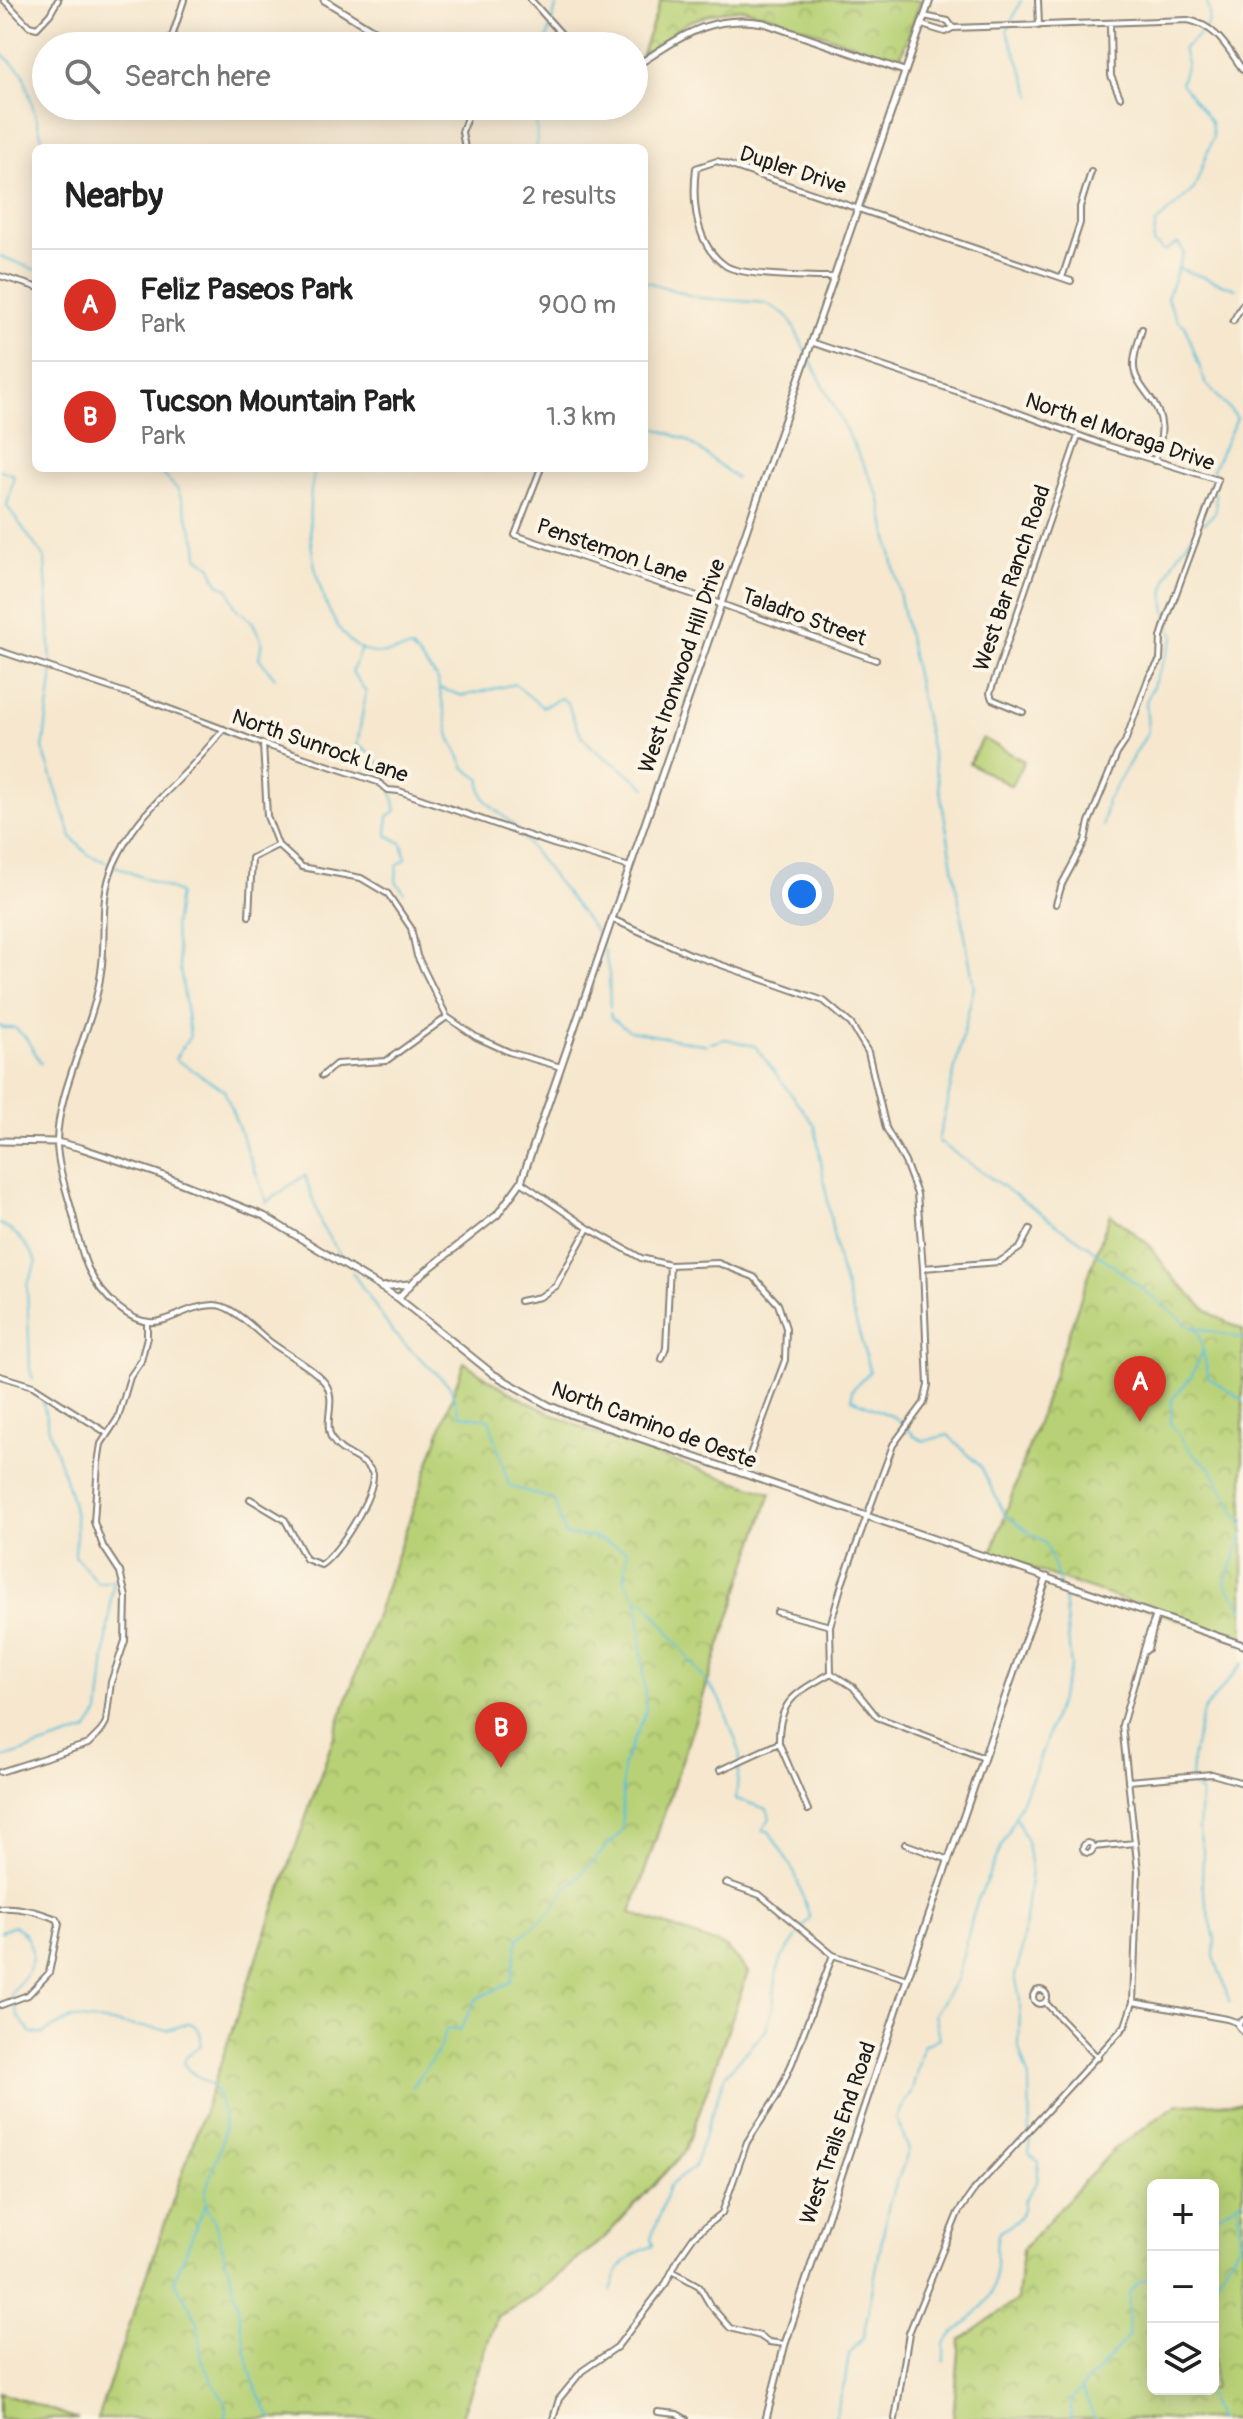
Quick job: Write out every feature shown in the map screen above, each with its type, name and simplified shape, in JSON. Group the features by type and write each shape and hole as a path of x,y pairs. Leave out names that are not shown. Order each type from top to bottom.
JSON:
{"street":[{"path":"4,0 29,26 37,28 58,0"},
{"path":"174,32 184,0"},
{"path":"324,0 374,32"},
{"path":"531,0 560,32"},
{"name":"West Ironwood Hill Drive","path":"398,1298 412,1282 497,1215 521,1182 930,0"},
{"path":"1038,0 1039,26"},
{"path":"924,16 948,21 953,28"},
{"path":"648,58 691,31 712,23 744,19 904,71"},
{"path":"921,24 945,32 953,28 1188,20 1202,23 1216,32 1243,70"},
{"path":"1110,24 1111,76 1120,97"},
{"path":"464,144 462,132 466,120"},
{"name":"Dupler Drive","path":"833,277 781,276 727,267 703,241 693,193 696,168 717,161 857,208"},
{"path":"1062,278 1080,223 1080,207 1091,172"},
{"path":"857,208 1071,281"},
{"path":"0,276 32,286"},
{"path":"1233,321 1243,304"},
{"path":"1142,329 1134,371 1162,420 1163,439 1154,461"},
{"name":"North el Moraga Drive","path":"811,342 1078,436 1218,480 1167,618 1161,637 1160,660 1148,679 1125,742 1089,822 1085,841 1062,884 1056,904"},
{"name":"West Bar Ranch Road","path":"1023,712 992,699 990,693 1078,436"},
{"name":"Penstemon Lane","path":"539,472 515,535 721,604"},
{"name":"Taladro Street","path":"721,604 876,660"},
{"name":"North Sunrock Lane","path":"0,651 378,782 388,790 630,867"},
{"path":"224,729 185,774 145,811 113,866 102,915 102,969 57,1142 80,1249 88,1272 99,1290 132,1318 147,1323 169,1321 183,1312 214,1305 235,1313 322,1379 330,1398 329,1424 333,1440 345,1452 371,1468 374,1479 351,1528 321,1565 306,1559 292,1528 277,1513 250,1499"},
{"path":"263,744 267,816 278,845 302,867 361,878 388,894 411,928 417,956 447,1017 476,1037 509,1052 561,1067"},
{"path":"249,916 252,858 278,845"},
{"path":"612,919 690,954 824,1001 851,1024 868,1052 886,1128 905,1162 917,1194 928,1385 924,1403 893,1445 830,1626 831,1673"},
{"path":"322,1076 336,1064 386,1061 447,1017"},
{"name":"North Camino de Oeste","path":"0,1141 57,1142 156,1173 264,1216 398,1298 493,1374 548,1405 867,1518 1243,1645"},
{"path":"521,1182 588,1228 641,1258 670,1265 718,1263 754,1277 778,1304 786,1328 785,1360 743,1474"},
{"path":"520,1301 540,1297 556,1286 588,1228"},
{"path":"923,1268 999,1262 1020,1248 1030,1229"},
{"path":"662,1359 666,1348 670,1265"},
{"path":"379,1286 403,1287 412,1282"},
{"path":"0,1772 88,1744 106,1722 111,1682 125,1641 126,1597 120,1572 103,1546 94,1522 99,1453 107,1433 118,1418 130,1377 141,1361 147,1323"},
{"path":"0,1376 33,1386 107,1433"},
{"name":"West Trails End Road","path":"766,2419 785,2344 907,1979 1047,1577"},
{"path":"777,1612 830,1626"},
{"path":"895,2419 909,2333 958,2213 974,2190 1125,2026 1133,2002 1138,1871 1122,1725 1156,1615"},
{"path":"831,1673 853,1687 877,1717 984,1758"},
{"path":"808,1810 779,1743 778,1723 793,1695 831,1673"},
{"path":"720,1770 779,1743"},
{"path":"1128,1781 1212,1774 1243,1783"},
{"path":"1093,1847 1135,1843"},
{"path":"905,1844 949,1860"},
{"path":"726,1883 760,1895 833,1955 907,1979"},
{"path":"0,1908 19,1908 52,1916 59,1924 49,1973 28,1995 1,2005"},
{"path":"553,2419 562,2395 582,2371 617,2347 674,2272 680,2256 694,2236 722,2213 747,2142 776,2098 833,1955"},
{"path":"1045,2002 1098,2058"},
{"path":"1133,2002 1241,2021 1239,2029 1243,2032"},
{"path":"674,2272 699,2286 710,2305 730,2328 760,2336 769,2342 785,2344"},
{"path":"658,2412 677,2414 686,2419"}],"green space":[{"path":"661,0 921,0 899,61 743,9 714,13 688,22 648,51 648,36"},
{"path":"983,738 1024,761 1011,786 969,763"},
{"path":"1110,1214 1148,1244 1175,1280 1201,1305 1243,1330 1243,1641 991,1555"},
{"path":"464,1362 499,1386 573,1424 651,1454 771,1493 631,1913 726,1947 748,1972 686,2150 605,2237 533,2296 497,2317 461,2419 97,2419"},
{"path":"1243,2103 1243,2419 953,2419 960,2340 1017,2300 1022,2250 1114,2149 1178,2104"},
{"path":"0,2392 78,2419 0,2419"}],"waterway":[{"path":"549,32 558,0"},
{"path":"1021,0 1007,31 1032,96"},
{"path":"1206,0 1208,23 1183,49 1187,63 1181,83 1211,122 1213,137 1194,189 1156,223 1153,243 1165,251 1178,243 1184,252 1167,298 1177,320 1185,326 1205,382 1237,418 1213,469 1215,485"},
{"path":"0,52 23,73 32,104"},
{"path":"37,120 44,144"},
{"path":"536,120 537,144"},
{"path":"0,256 32,268"},
{"path":"1178,268 1236,289"},
{"path":"648,282 699,298 766,303 788,316 879,495 940,791 974,987 938,1141 1089,1247 1199,1333 1209,1378 1243,1400"},
{"path":"648,425 687,440 736,478"},
{"path":"0,470 14,475 7,506 45,559 52,680 43,749 72,838 89,855 179,893 174,927 190,1036 175,1059 224,1090 267,1202 305,1175 322,1227 346,1263"},
{"path":"161,472 178,490 197,544 198,557 211,567 218,584 228,588 235,607 252,621 262,641 259,658 275,678"},
{"path":"315,472 311,488 311,537 314,564 330,613 342,633 357,647 377,653 411,648 437,678 450,737 465,768 481,780 487,802 517,829"},
{"path":"1204,524 1216,511 1215,492"},
{"path":"1167,615 1165,591 1171,568 1183,547 1199,529"},
{"path":"1103,826 1107,800 1148,732 1146,702 1174,637 1169,621"},
{"path":"361,648 352,672 366,692 357,746 374,757 389,781 396,811 388,816 387,835 402,843 406,859 397,865 396,881 404,892"},
{"path":"439,688 463,696 515,684 542,707 561,698 568,703 574,721 590,745 646,788"},
{"path":"520,834 596,932 601,945"},
{"path":"604,950 609,974 610,1008"},
{"path":"610,1013 611,1018 630,1031 707,1045"},
{"path":"0,1025 2,1028 15,1028 26,1038 41,1063"},
{"path":"711,1043 725,1039 755,1046 815,1126 837,1257 870,1371 852,1390 852,1399 896,1418 924,1441 948,1435 981,1467 1005,1515 1046,1544 1064,1596 1071,1667 1036,1769 976,1904 956,1981 934,2014 939,2038 923,2046 912,2090 896,2118 909,2150 889,2203 863,2338 849,2354 834,2419"},
{"path":"0,1224 22,1240 37,1262 27,1285 30,1370 33,1379"},
{"path":"352,1272 393,1333 450,1386 460,1415 489,1419 509,1486 554,1500 565,1535 594,1537 627,1550 625,1582 638,1599 645,1601 721,1701 740,1752 736,1799 767,1809 770,1818 762,1831 769,1831 795,1873 810,1918 803,1928"},
{"path":"1194,1327 1243,1339"},
{"path":"1202,1353 1191,1377 1172,1399 1171,1424 1194,1455 1211,1468 1243,1526"},
{"path":"4,1758 87,1731 99,1713 113,1580 98,1583 75,1556 73,1508 43,1400"},
{"path":"1243,1535 1225,1583 1243,1608"},
{"path":"412,2087 440,2048 445,2031 452,2028 460,2030 476,1999 511,1982 518,1939 552,1911 562,1894 622,1831 623,1765 646,1711 638,1599"},
{"path":"1230,2003 1214,1956 1215,1939 1202,1885 1203,1850 1199,1832 1201,1793 1191,1785 1192,1759 1203,1711 1243,1663"},
{"path":"944,2361 944,2344 978,2311 993,2288 999,2232 1020,2216 1024,2201 1037,2182 1039,2162 1028,2153 1029,2078 1019,2049 1020,2000 1015,1975 1021,1955 1031,1870 1027,1842 1016,1817"},
{"path":"0,1932 14,1926 20,1929 30,1946 30,1967 11,1995 18,2016 31,2033 42,2034 72,2018 167,2030 190,2023 200,2032 201,2045 186,2057 184,2064 214,2088 224,2123 220,2149 207,2185 206,2204 214,2220 233,2285 256,2389 273,2419"},
{"path":"611,2291 625,2262 653,2246 651,2239 669,2186 694,2167 725,2075 766,2030 773,2006 777,1971 799,1934"},
{"path":"1219,2214 1243,2199"},
{"path":"206,2203 174,2280 198,2322 202,2362 226,2405 225,2419"},
{"path":"1219,2276 1240,2243 1238,2203"},
{"path":"1071,2419 1071,2400 1128,2337 1129,2292 1147,2279"},
{"path":"1081,2388 1095,2419"},
{"path":"1207,2395 1219,2419"}],"place":[{"name":"Feliz Paseos Park","path":"1140,1422"},
{"name":"Tucson Mountain Park","path":"501,1768"}]}
